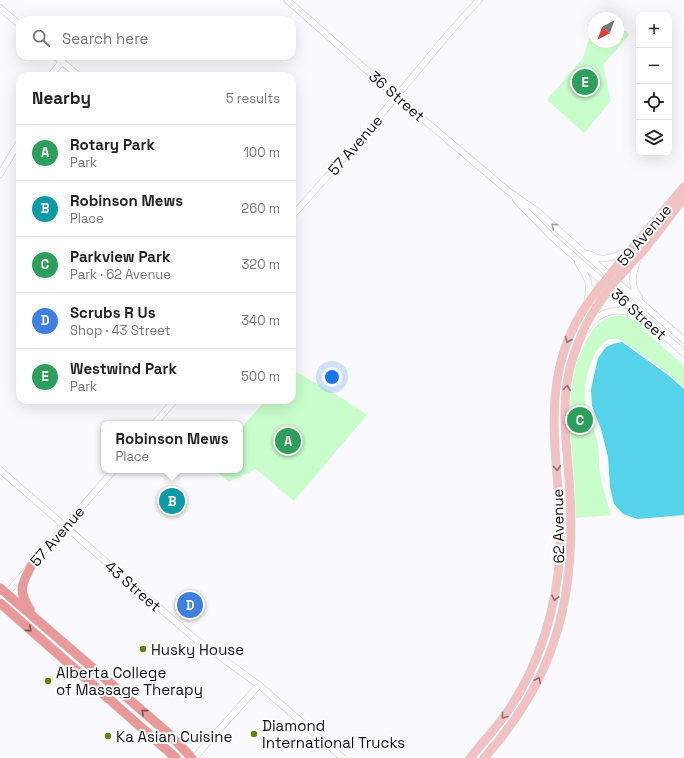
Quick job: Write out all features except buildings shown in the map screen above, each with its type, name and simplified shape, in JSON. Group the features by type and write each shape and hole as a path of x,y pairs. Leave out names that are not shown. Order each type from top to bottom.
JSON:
{"highway":[{"path":"30,566 24,579 22,591 23,599 35,617"},
{"path":"3,591 168,733 193,758"},
{"path":"0,602 176,758"},
{"path":"164,747 170,758"}],"main road":[{"name":"59 Avenue","path":"603,282 684,187"},
{"name":"59 Avenue","path":"610,288 640,254 684,198"},
{"name":"36 Street","path":"609,275 616,281"},
{"name":"36 Street","path":"603,282 610,288"},
{"name":"62 Avenue","path":"470,758 508,711 529,675 550,618 556,590 561,550 554,423 556,385 565,348 574,327 586,306 603,282"},
{"name":"62 Avenue","path":"484,758 509,727 530,694 546,662 562,616 568,579 571,538 570,495 565,428 566,394 572,363 583,332 592,314 610,288"}],"street":[{"name":"36 Street","path":"287,0 508,192 551,236 603,282"},
{"name":"57 Avenue","path":"296,211 479,0"},
{"path":"0,8 16,22"},
{"path":"60,60 74,72"},
{"path":"53,72 62,62"},
{"path":"0,174 16,148"},
{"name":"36 Street","path":"508,192 537,211 609,275"},
{"path":"584,252 598,258 604,258 615,256 631,249"},
{"path":"572,254 585,273 589,282 589,292 586,306"},
{"path":"640,254 633,274 633,285 635,292 647,308"},
{"name":"36 Street","path":"616,281 684,340"},
{"name":"36 Street","path":"610,288 684,353"},
{"path":"583,332 598,317 612,311 623,310 639,317 654,327"},
{"path":"157,421 172,404"},
{"name":"43 Street","path":"0,470 194,637 259,685 343,758"},
{"name":"57 Avenue","path":"0,602 3,591 30,566 111,473"},
{"path":"193,758 259,685"}],"green space":[{"path":"624,31 626,31 629,35 624,41"},
{"path":"588,42 588,48 618,48 603,65 611,101 584,133 547,100 583,58"},
{"path":"620,315 638,322 646,332 684,366 684,388 669,374 623,341 610,339 601,345 590,366 585,389 585,402 598,444 599,469 611,515 576,518 569,415 571,391 576,364 586,341 595,327 607,318"},
{"path":"296,372 345,400 367,415 294,501 256,469 229,482 218,473 243,473 243,426 262,404 296,404"}],"water":[{"path":"622,342 668,375 684,389 684,515 638,519 623,514 614,504 610,487 608,457 601,429 592,406 591,389 598,358 606,347"}],"place":[{"name":"Westwind Park","path":"585,82"},
{"name":"Parkview Park","path":"580,420"},
{"name":"Rotary Park","path":"288,441"},
{"name":"Robinson Mews","path":"172,501"},
{"name":"Scrubs R Us","path":"190,605"},
{"name":"Husky House","path":"143,649"},
{"name":"Alberta College of Massage Therapy","path":"48,681"},
{"name":"Diamond International Trucks","path":"254,734"},
{"name":"Ka Asian Cuisine","path":"108,736"}]}
